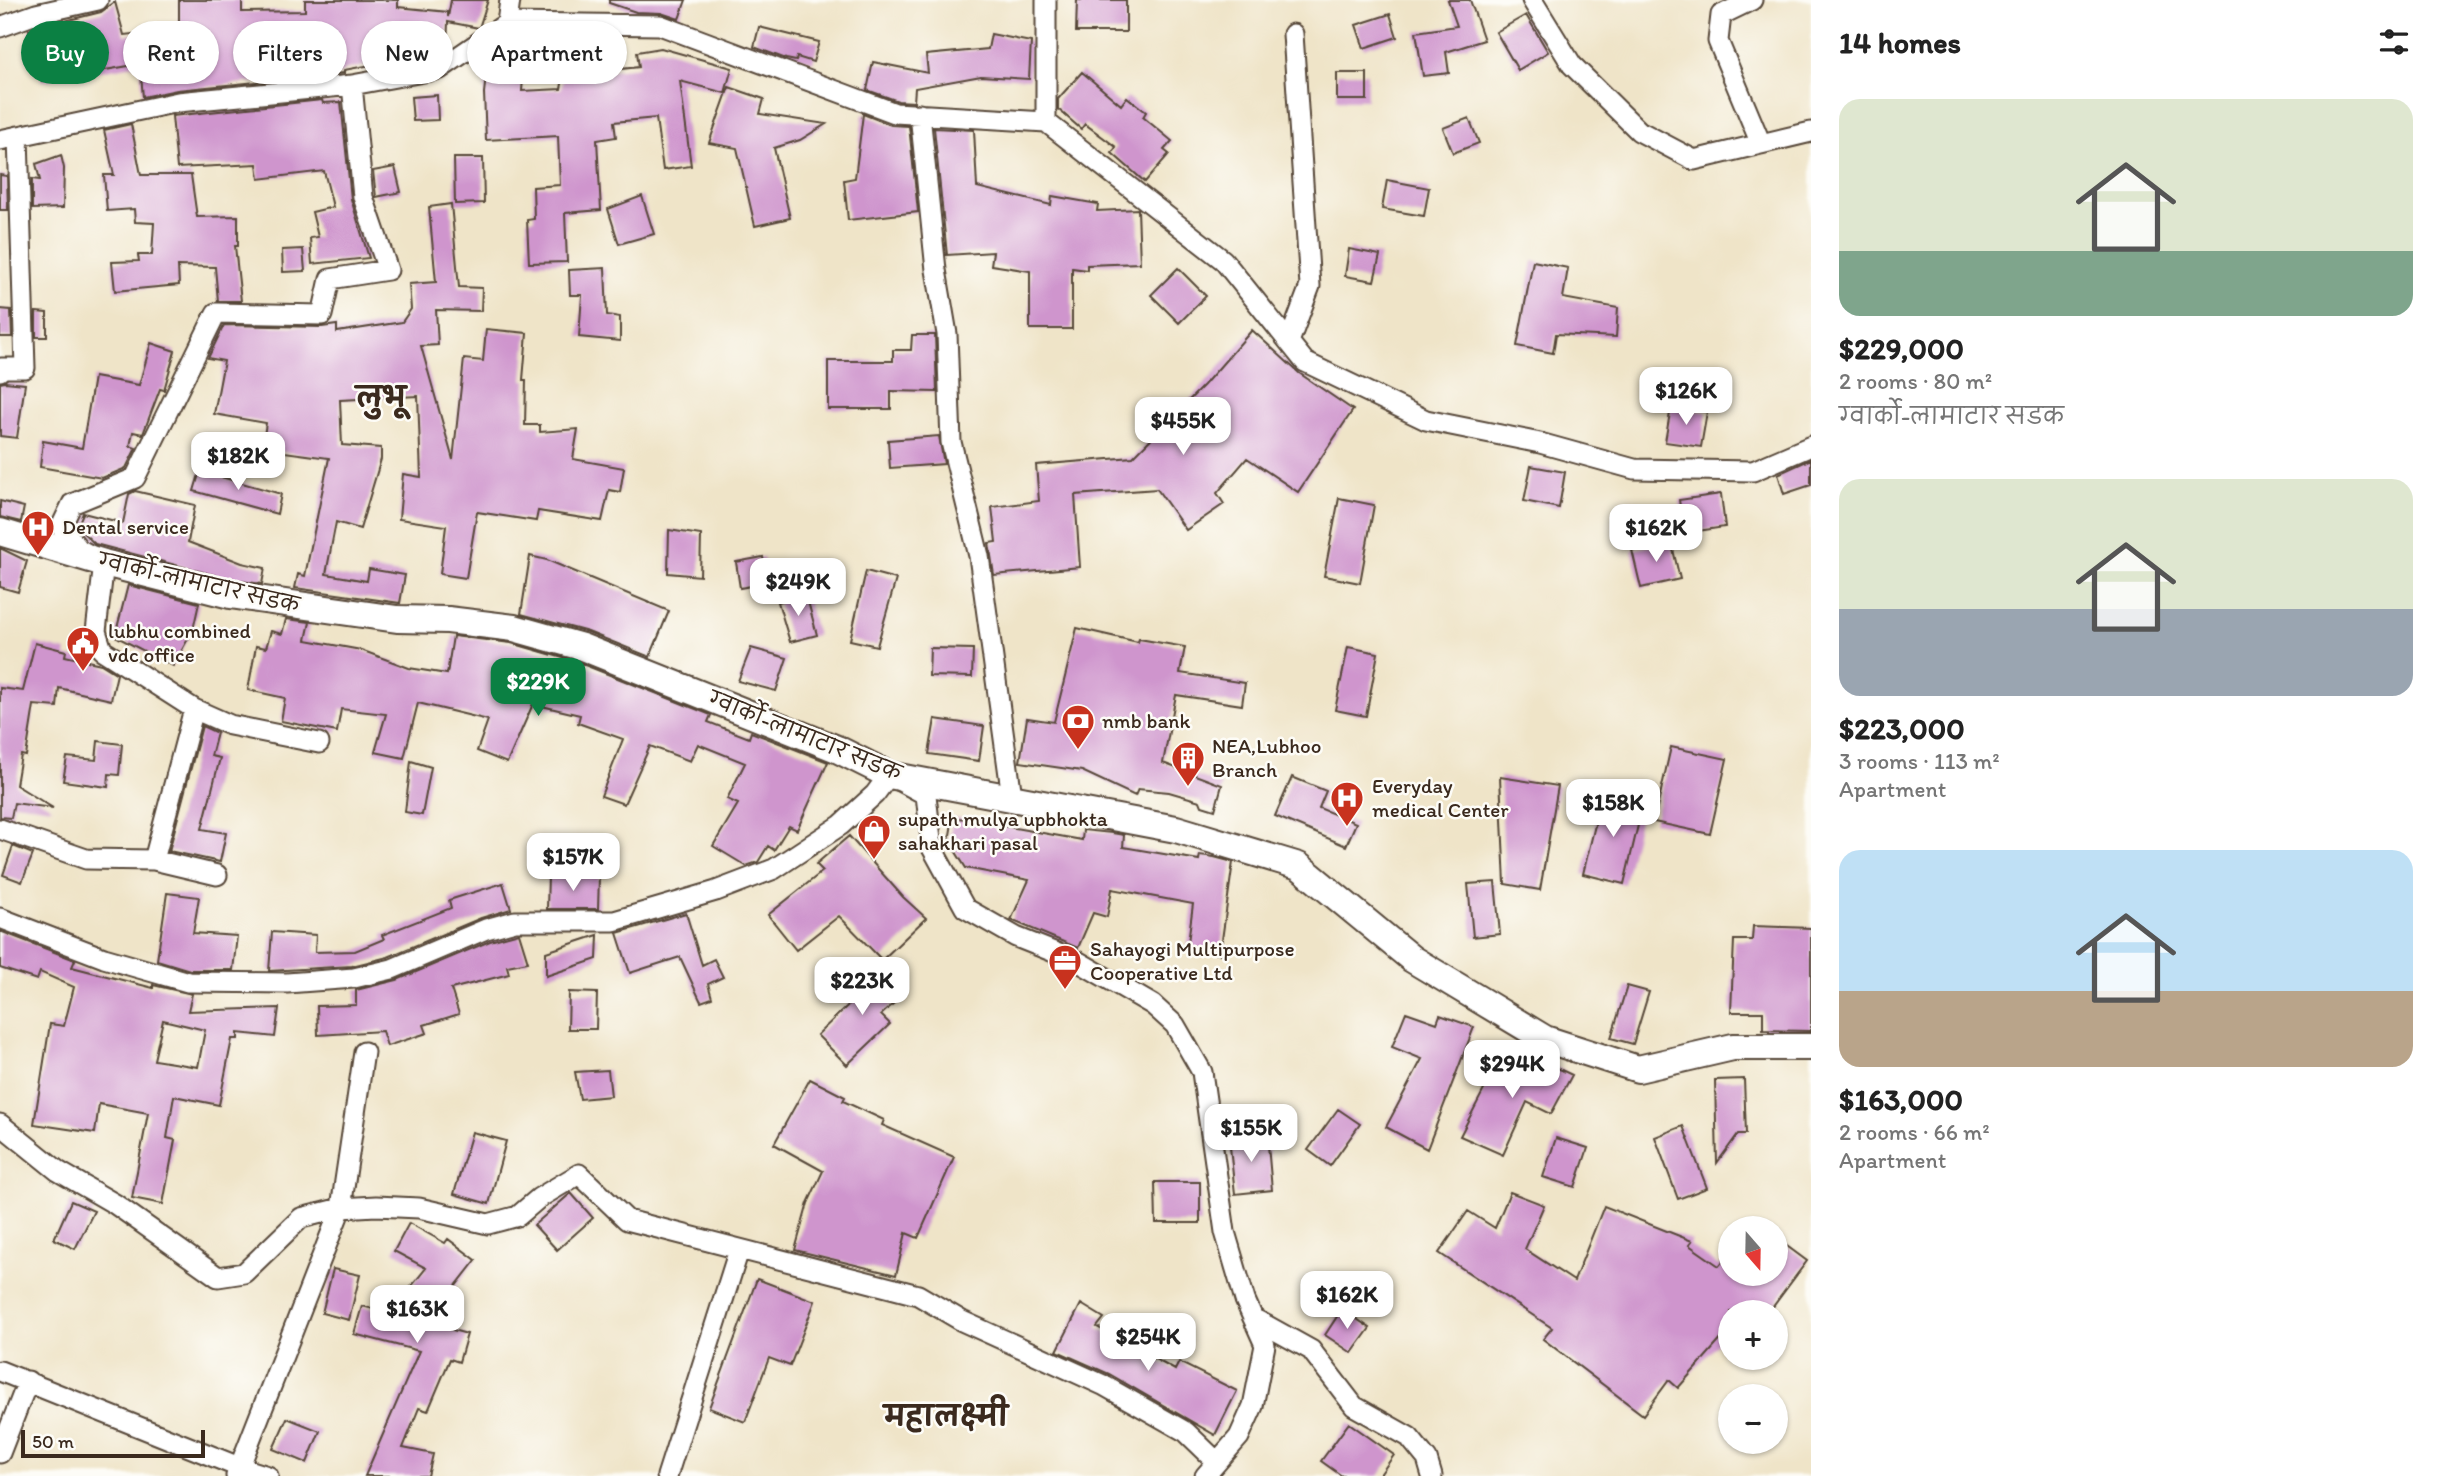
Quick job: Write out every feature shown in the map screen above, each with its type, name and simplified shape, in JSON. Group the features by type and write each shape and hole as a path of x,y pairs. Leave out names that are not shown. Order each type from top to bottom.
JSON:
{"main road":[{"name":"ग्वार्को-लामाटार सडक","path":"0,532 230,595 320,610 514,628 582,647 837,749 889,775 1176,829 1299,866 1412,960 1545,1039 1638,1069 1733,1047 1811,1047"}],"street":[{"path":"0,27 33,7 99,0"},
{"path":"507,21 510,0"},
{"path":"1046,0 1046,122"},
{"path":"1532,0 1572,65 1639,131 1694,160 1811,132"},
{"path":"1752,0 1721,15 1718,41 1761,144"},
{"path":"627,25 660,25 895,113 1046,122 1223,260 1305,362 1426,420 1540,443 1634,468 1753,471 1811,446"},
{"path":"1289,342 1310,286 1293,34"},
{"path":"0,371 1,368 25,368 5,137 178,102 352,85 439,69 467,50"},
{"path":"319,743 230,725 194,709 102,650 96,631 104,562 79,549 61,527 72,504 135,478 216,313 322,315 330,279 388,270 363,197 352,85"},
{"path":"920,114 936,270 947,334 951,442 979,556 1012,797"},
{"path":"153,860 194,709"},
{"path":"0,918 104,958 188,982 287,983 354,978 392,969 486,929 515,921 614,921 762,873 841,825 876,794 889,775 926,795 932,848 965,908 1016,937 1079,961 1153,1005 1175,1025 1202,1072 1225,1232 1253,1318 1265,1345 1253,1406 1239,1437 1211,1468 1185,1432 1103,1385 962,1321 918,1295 626,1220 579,1174 539,1198 518,1216 488,1224 419,1208 376,1206 341,1208 301,1218 244,1273 218,1277 115,1204 58,1171 0,1124"},
{"path":"0,829 86,859 153,860 217,875"},
{"path":"237,1472 341,1208 364,1052"},
{"path":"667,1476 739,1250"},
{"path":"1253,1318 1311,1350 1354,1406 1409,1437 1427,1459 1432,1476"},
{"path":"0,1371 237,1472 268,1476"},
{"path":"0,1453 28,1381"}],"building":[{"path":"179,0 242,0 242,12 305,11 305,0 398,0 398,7 448,12 448,17 451,0 488,0 481,21 467,21 467,26 453,21 361,21 361,67 347,69 347,21 233,21 233,84 236,84 177,90 143,97 142,84 219,84 219,21 179,21"},
{"path":"609,0 686,0 679,19 661,13 636,12 609,3"},
{"path":"1077,0 1126,0 1126,32 1076,32"},
{"path":"1448,0 1470,0 1484,40 1446,52 1449,73 1423,76 1416,32 1457,26"},
{"path":"115,2 123,31 123,67 109,69 109,21 65,21 101,12"},
{"path":"1390,14 1397,37 1364,48 1356,25"},
{"path":"1526,15 1548,52 1518,70 1496,32"},
{"path":"759,27 819,42 813,62 797,57 796,61 786,59 754,47"},
{"path":"991,34 1031,42 1029,79 981,76 915,88 914,102 898,101 867,90 873,62 928,73 926,55 988,49"},
{"path":"661,48 732,68 725,93 680,81 691,166 663,170 656,118 614,122 616,137 597,140 601,210 565,213 567,262 529,263 527,220 534,219 533,187 560,185 558,136 486,140 485,84 523,84 522,91 561,89 562,84 627,84 627,68 639,67 637,52"},
{"path":"1082,72 1121,105 1127,97 1146,112 1143,117 1172,141 1164,150 1169,154 1145,182 1112,153 1116,147 1085,124 1081,129 1058,109 1058,99"},
{"path":"1337,73 1367,73 1367,100 1337,100"},
{"path":"729,87 764,99 760,114 826,124 800,140 774,148 790,218 755,226 737,148 709,143"},
{"path":"437,95 438,120 413,121 411,97"},
{"path":"322,100 323,103 341,102 351,199 369,258 312,264 310,238 318,237 312,212 333,207 324,171 259,179 257,164 177,168 172,116"},
{"path":"863,114 891,125 909,126 918,212 848,220 844,180 855,178"},
{"path":"1469,118 1479,143 1453,153 1443,128"},
{"path":"131,124 141,175 191,175 197,217 238,216 238,246 235,246 241,301 218,301 215,267 178,266 179,285 115,291 112,262 139,261 138,255 152,255 154,223 135,222 134,209 107,211 104,175 114,175 104,130"},
{"path":"934,128 974,130 977,187 1051,205 1052,196 1098,204 1097,211 1138,209 1140,263 1087,265 1087,270 1072,268 1072,329 1030,329 1030,271 991,265 993,252 947,255"},
{"path":"61,155 64,168 63,208 32,209 32,179 40,180 36,164"},
{"path":"454,158 483,158 484,203 455,204"},
{"path":"395,167 401,192 376,197 373,171"},
{"path":"0,175 7,176 8,210 0,210"},
{"path":"1387,180 1429,188 1424,216 1382,209"},
{"path":"642,196 654,234 619,244 608,209"},
{"path":"451,204 459,287 482,288 481,311 436,310 438,345 421,346 453,460 464,359 483,361 486,329 527,333 523,380 526,380 525,425 540,425 540,432 578,429 573,459 624,468 620,492 609,490 602,521 538,511 536,521 477,512 466,578 440,574 446,526 399,519 403,474 421,477 418,396 340,400 342,445 381,448 381,459 360,529 336,522 326,574 367,581 369,569 405,575 400,603 295,588 298,574 305,576 329,458 262,449 266,423 214,414 224,361 208,358 224,325 337,325 337,332 402,322 411,309 409,284 436,282 429,207"},
{"path":"303,249 305,271 283,272 282,250"},
{"path":"1349,249 1380,255 1374,281 1345,276"},
{"path":"1533,261 1568,268 1563,298 1618,308 1616,337 1556,334 1553,353 1517,346"},
{"path":"605,268 607,315 620,317 620,341 579,337 582,295 570,295 569,270"},
{"path":"1178,268 1206,296 1179,323 1151,295"},
{"path":"0,309 11,310 12,337 0,337"},
{"path":"36,312 47,313 47,337 36,337"},
{"path":"1252,330 1299,373 1353,410 1298,492 1247,458 1217,493 1224,504 1186,530 1157,489 1075,495 1080,567 994,575 989,543 996,542 992,507 1039,501 1036,465 1133,457 1204,385"},
{"path":"912,335 935,335 937,392 891,391 891,409 828,409 828,361 893,361 893,350 911,350"},
{"path":"151,343 175,351 164,390 160,389 143,434 133,432 130,446 136,448 126,468 102,478 40,467 43,441 82,448 94,377 139,385"},
{"path":"0,383 25,384 17,438 0,436"},
{"path":"1671,407 1707,412 1701,447 1665,442"},
{"path":"939,436 944,464 890,468 888,440"},
{"path":"1811,459 1811,485 1784,494 1778,474"},
{"path":"1531,466 1565,472 1559,508 1524,501"},
{"path":"200,471 281,494 277,514 194,491"},
{"path":"135,491 195,505 188,542 242,563 265,568 262,584 233,580 95,544 77,527 83,513 123,523 129,494"},
{"path":"1721,494 1725,527 1684,533 1679,500"},
{"path":"1339,498 1374,505 1360,583 1324,576"},
{"path":"0,501 24,507 21,522 0,517"},
{"path":"669,530 701,535 700,576 668,573"},
{"path":"1671,541 1680,579 1641,588 1632,550"},
{"path":"0,548 27,561 18,592 0,587"},
{"path":"530,556 547,560 669,611 650,657 588,632 521,614"},
{"path":"763,557 767,583 740,588 736,562"},
{"path":"866,571 896,579 877,646 850,640"},
{"path":"128,585 199,603 193,630 173,666 115,636"},
{"path":"806,594 817,635 790,642 778,602"},
{"path":"286,619 310,622 306,640 361,650 409,668 447,674 453,636 511,643 577,662 711,715 708,722 749,738 751,732 828,762 797,830 789,826 774,850 768,846 758,862 746,866 713,846 738,804 727,799 745,763 698,744 690,761 650,746 624,804 601,796 623,739 578,723 580,715 533,704 507,763 477,751 488,720 418,703 404,758 375,752 386,714 341,709 337,732 281,721 285,698 248,690 256,646 266,648 271,631 282,634"},
{"path":"1077,628 1138,642 1139,639 1185,647 1180,673 1245,683 1242,705 1176,695 1163,763 1222,785 1215,810 1202,806 1200,801 1169,792 1138,789 1135,796 1082,771 1020,762 1027,718 1054,722"},
{"path":"35,643 66,651 65,656 101,664 117,674 111,700 59,688 57,707 34,705 26,756 21,755 16,785 53,808 14,803 11,818 0,817 0,688 23,691"},
{"path":"1348,647 1378,653 1366,716 1335,710"},
{"path":"751,648 787,658 776,691 738,681"},
{"path":"930,648 973,649 972,677 929,676"},
{"path":"935,719 984,726 979,761 929,754"},
{"path":"202,726 217,733 211,756 220,758 202,829 226,833 220,862 169,851"},
{"path":"98,741 122,744 119,775 109,774 108,787 63,781 67,757 96,760"},
{"path":"1671,747 1727,759 1710,834 1654,822"},
{"path":"411,761 431,767 422,815 405,812"},
{"path":"1292,777 1326,791 1319,808 1356,823 1346,846 1275,816"},
{"path":"1500,777 1558,786 1540,890 1505,884"},
{"path":"1598,797 1643,804 1624,884 1583,874 1595,825"},
{"path":"953,817 1082,840 1083,830 1112,833 1124,835 1123,847 1199,860 1200,855 1233,862 1220,954 1187,950 1193,904 1112,889 1107,917 1093,913 1078,948 1011,920 1029,880 966,868 949,841"},
{"path":"849,836 903,897 926,918 882,960 839,916 796,950 768,915 823,871 816,864"},
{"path":"13,846 33,854 22,882 3,875"},
{"path":"548,876 599,876 598,909 547,909"},
{"path":"1495,882 1500,934 1473,937 1468,884"},
{"path":"503,883 511,909 481,918 388,957 352,966 269,971 272,932 316,935 315,952 355,951 384,939 382,935 451,908 449,900"},
{"path":"167,893 199,897 193,933 237,936 233,970 190,970 157,960"},
{"path":"686,913 702,965 714,959 723,977 708,984 712,998 701,1002 680,957 630,973 617,933"},
{"path":"1753,926 1811,928 1811,1031 1763,1030 1763,1012 1731,1012 1734,940 1752,940"},
{"path":"0,931 75,960 72,967 153,988 153,985 192,994 188,1011 279,1008 275,1037 238,1033 238,1039 232,1039 219,1105 174,1096 167,1138 175,1140 163,1204 132,1198 148,1113 99,1104 95,1133 34,1124 50,1024 64,1026 74,987 40,972 37,980 0,968","holes":["163,1020 205,1030 198,1067 154,1060"]},
{"path":"519,933 528,962 507,966 509,974 451,989 459,1014 424,1025 427,1033 387,1046 382,1031 318,1035 317,1006 356,1005 356,990 397,980 490,941"},
{"path":"598,935 597,959 546,976 546,952"},
{"path":"879,966 905,993 881,1015 890,1024 847,1065 817,1035 864,990 859,985"},
{"path":"1627,986 1649,992 1633,1044 1611,1038"},
{"path":"569,992 597,993 596,1029 568,1029"},
{"path":"1406,1012 1437,1023 1440,1015 1474,1027 1427,1149 1386,1127 1422,1059 1392,1047"},
{"path":"1504,1051 1543,1071 1547,1063 1572,1075 1551,1114 1527,1102 1503,1155 1460,1136"},
{"path":"608,1070 611,1096 580,1099 575,1072"},
{"path":"810,1079 845,1097 843,1101 884,1120 882,1125 954,1157 918,1238 906,1233 896,1275 795,1250 808,1203 823,1171 774,1144"},
{"path":"1744,1079 1746,1134 1738,1134 1717,1163 1715,1080"},
{"path":"1338,1109 1360,1124 1330,1166 1308,1150"},
{"path":"1683,1126 1707,1188 1678,1199 1655,1137"},
{"path":"472,1132 506,1141 489,1204 454,1194"},
{"path":"1267,1134 1272,1190 1235,1194 1229,1137"},
{"path":"1556,1138 1588,1148 1575,1187 1543,1177"},
{"path":"1155,1182 1200,1182 1200,1223 1156,1223"},
{"path":"1510,1192 1544,1205 1525,1249 1574,1281 1604,1206 1692,1241 1689,1245 1718,1265 1718,1286 1788,1286 1788,1247 1807,1261 1778,1300 1718,1300 1718,1343 1678,1388 1669,1380 1643,1415 1543,1339 1552,1328 1439,1253 1468,1211 1495,1228"},
{"path":"571,1193 593,1218 557,1250 534,1225"},
{"path":"71,1201 94,1211 75,1249 54,1239"},
{"path":"409,1223 445,1243 448,1239 476,1260 427,1323 467,1334 459,1362 450,1359 428,1411 419,1408 403,1448 433,1454 428,1476 365,1476 419,1351 354,1334 362,1306 390,1313 426,1268 394,1251"},
{"path":"333,1269 360,1275 349,1320 322,1313"},
{"path":"757,1279 815,1301 790,1366 769,1358 745,1422 709,1408"},
{"path":"1081,1304 1104,1318 1097,1327 1175,1370 1179,1362 1237,1391 1215,1435 1109,1374 1057,1351"},
{"path":"1342,1309 1370,1328 1352,1353 1325,1335"},
{"path":"287,1418 320,1431 307,1463 273,1449"},
{"path":"1349,1423 1394,1455 1379,1476 1342,1476 1321,1461"}],"place":[{"name":"Dental service","path":"38,557"},
{"name":"lubhu combined vdc office","path":"83,673"},
{"name":"nmb bank","path":"1078,751"},
{"name":"NEA,Lubhoo Branch","path":"1188,788"},
{"name":"Everyday medical Center","path":"1347,828"},
{"name":"supath mulya upbhokta sahakhari pasal","path":"874,861"},
{"name":"Sahayogi Multipurpose Cooperative Ltd","path":"1065,991"}],"district":[{"name":"लुभू","path":"381,397"},
{"name":"महालक्ष्मी","path":"946,1416"}]}
